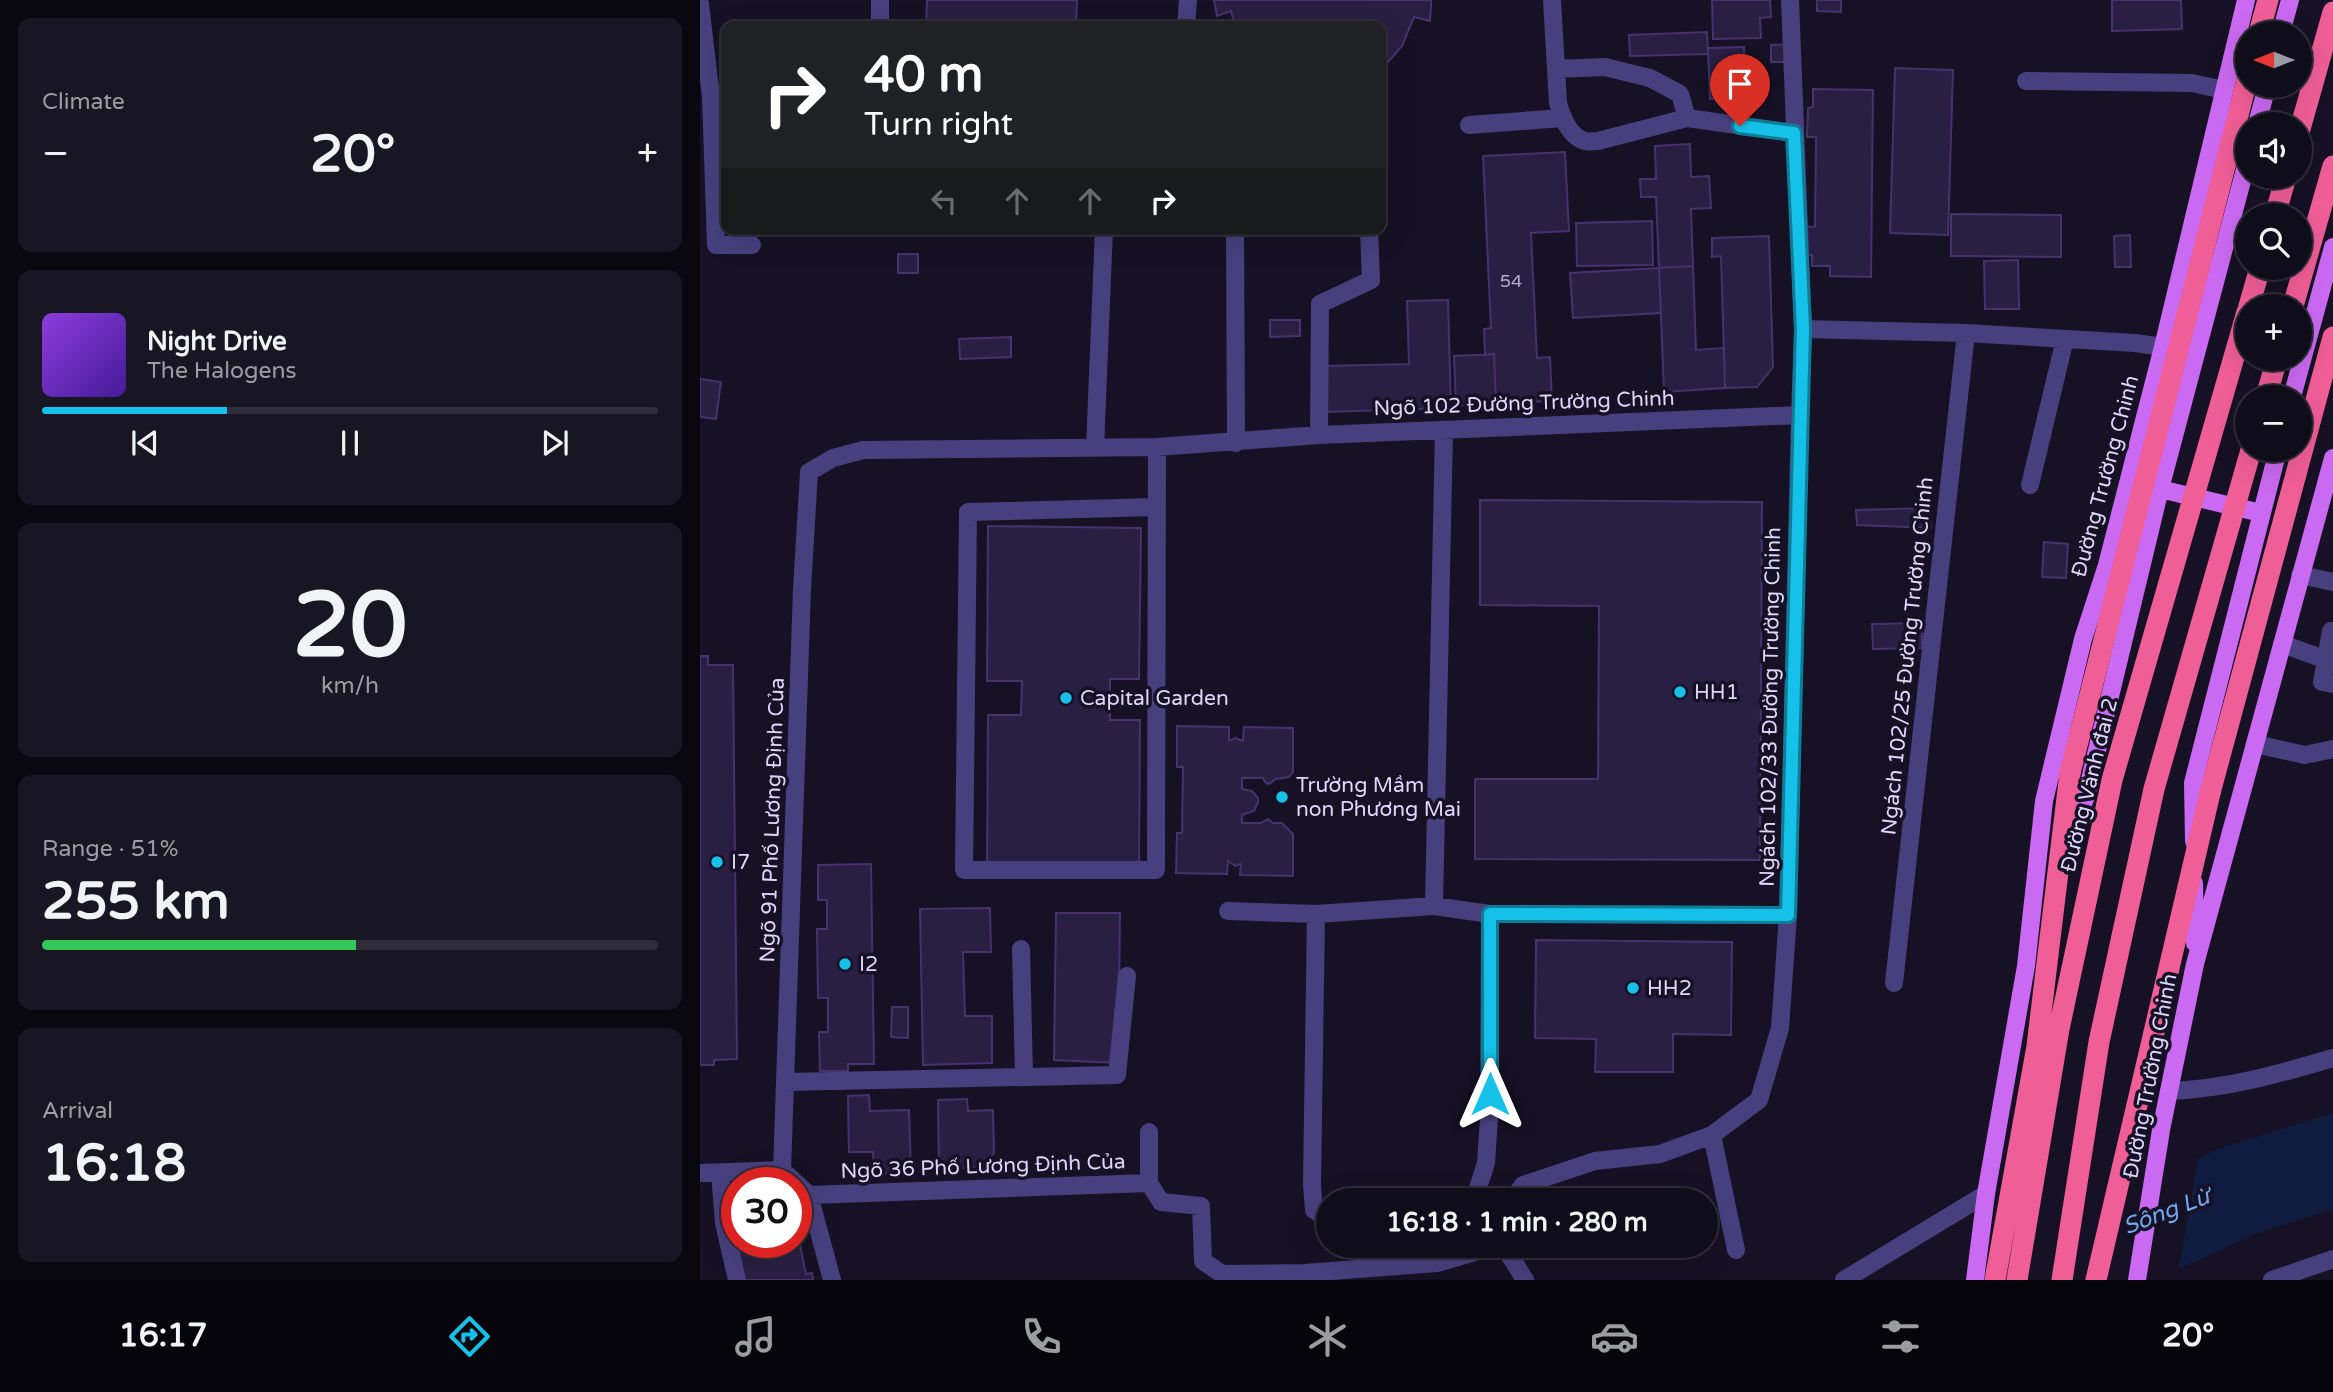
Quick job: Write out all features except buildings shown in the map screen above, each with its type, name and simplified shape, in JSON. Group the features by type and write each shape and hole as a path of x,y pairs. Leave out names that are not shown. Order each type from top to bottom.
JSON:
{"highway":[{"path":"2262,21 2267,0"},
{"path":"2305,112 2333,12"},
{"path":"1995,1280 2037,1046 2070,773 2242,98"},
{"path":"2296,294 2333,166"},
{"path":"2096,1280 2210,793 2333,337"},
{"name":"Đường Vành đai 2","path":"2017,1280 2059,1029 2112,780 2235,354"},
{"path":"2062,1280 2099,1042 2154,789 2248,462"}],"main road":[{"name":"Đường Trường Chinh","path":"1975,1280 1986,1194 2026,966 2043,801 2083,639 2107,565 2163,347 2246,0"},
{"path":"2284,21 2290,0"},
{"name":"Đường Trường Chinh","path":"2026,966 2086,796 2160,489 2240,189"},
{"path":"2295,385 2333,247"},
{"name":"Đường Trường Chinh","path":"2195,964 2193,783 2275,462"},
{"name":"Đường Trường Chinh","path":"2137,1280 2161,1130 2195,964 2300,575 2332,468"},
{"path":"2160,489 2261,513"}],"street":[{"path":"880,0 880,21"},
{"path":"1186,21 1188,0"},
{"path":"1552,0 1558,103 1562,118 1571,130 1585,141 1598,141 1687,118 1794,133"},
{"path":"1790,0 1803,329 1800,415"},
{"path":"700,4 710,97 716,245 752,245"},
{"path":"1556,69 1605,67 1650,78 1680,94 1687,118"},
{"path":"2026,81 2192,83 2224,90"},
{"path":"1469,125 1562,118"},
{"path":"1095,448 1104,235"},
{"path":"1235,235 1236,443"},
{"path":"1319,435 1320,304 1371,280 1368,235"},
{"path":"1803,329 1966,333 2163,347"},
{"name":"Ngách 102/25 Đường Trường Chinh","path":"1894,984 1966,333"},
{"path":"2030,485 2065,339"},
{"name":"Ngõ 102 Đường Trường Chinh","path":"810,472 833,458 863,450 1157,447 1319,435 1800,415"},
{"name":"Ngách 102/33 Đường Trường Chinh","path":"1520,1188 1522,1185 1595,1161 1660,1154 1712,1135 1759,1100 1780,1028 1788,915 1800,415"},
{"path":"1434,906 1444,430"},
{"path":"1155,507 968,512 964,870 1156,870 1157,447"},
{"name":"Ngõ 91 Phố Lương Định Của","path":"782,1167 802,589 810,472"},
{"path":"2300,575 2333,582"},
{"path":"2333,632 2331,631 2322,682 2333,684"},
{"path":"2282,644 2327,660"},
{"path":"2255,744 2305,755 2333,749"},
{"path":"1228,911 1316,914 1434,906 1490,914 1788,915"},
{"path":"1316,914 1312,1185 1316,1211"},
{"path":"1478,1188 1486,1163 1489,1119 1490,914"},
{"path":"1020,949 1024,1075"},
{"path":"786,1082 1117,1075 1127,976"},
{"path":"2169,1091 2197,1090 2255,1081 2333,1058"},
{"name":"Ngõ 36 Phố Lương Định Của","path":"812,1195 1149,1182 1149,1132"},
{"path":"1712,1135 1736,1250"},
{"path":"700,1173 720,1173 724,1223 737,1280"},
{"path":"1149,1182 1161,1202 1201,1206 1203,1261 1222,1277 1437,1263 1454,1258"},
{"path":"1844,1280 1986,1194"},
{"path":"812,1203 832,1280"},
{"path":"1511,1258 1525,1280"},
{"path":"2280,1279 2333,1259"}],"water":[{"name":"Sông Lừ","path":"2333,1113 2333,1209 2258,1233 2154,1280 1948,1280 2215,1150"}],"pier":[{"path":"2199,1154 2178,1273 2163,1280 1944,1280 1946,1277"}],"place":[{"name":"HH1","path":"1680,692"},
{"name":"Capital Garden","path":"1066,698"},
{"name":"Trường Mầm non Phương Mai","path":"1282,797"},
{"name":"I7","path":"717,862"},
{"name":"I2","path":"845,964"},
{"name":"HH2","path":"1633,988"}],"route":[{"path":"1490,1094 1490,914 1788,915 1803,329 1794,133 1740,126"}]}
